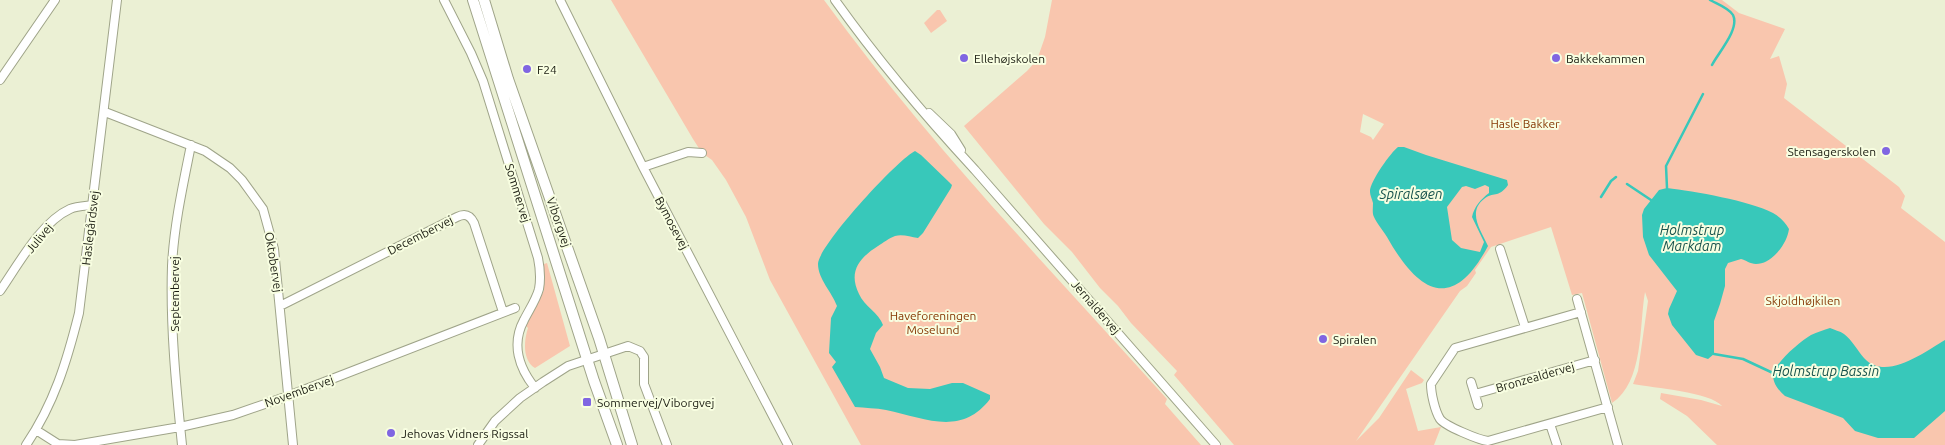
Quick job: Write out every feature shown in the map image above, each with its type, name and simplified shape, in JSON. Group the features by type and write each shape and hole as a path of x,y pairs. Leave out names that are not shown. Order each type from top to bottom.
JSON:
{"main road":[{"name":"Viborgvej","path":"473,0 587,359 617,445"},
{"name":"Viborgvej","path":"484,0 511,86 604,353 632,445"}],"street":[{"path":"0,80 55,0"},
{"name":"Haslegårdsvej","path":"26,445 36,430 67,361 79,313 105,112 117,0"},
{"name":"Sommervej","path":"444,0 483,81 538,258 540,274 538,290 521,326 517,344 521,366 534,388"},
{"name":"Bymosevej","path":"560,0 643,167 788,445"},
{"name":"Jernaldervej","path":"835,0 871,48 916,102 951,134 975,170 1216,445"},
{"name":"Oktobervej","path":"105,112 205,151 230,168 242,180 262,209 274,249 292,445"},
{"name":"Septembervej","path":"182,445 172,315 172,264 180,200 191,145"},
{"path":"643,167 688,152 702,153"},
{"name":"Julivej","path":"0,291 32,245 54,220 70,209 93,205"},
{"name":"Decembervej","path":"280,306 465,214 471,217 474,223 503,312"},
{"path":"1500,249 1525,327"},
{"path":"1577,299 1618,445"},
{"name":"Novembervej","path":"36,430 58,444 75,445 180,427 232,415 288,396 515,308"},
{"path":"1581,312 1454,349 1431,384 1439,418 1444,423 1485,441 1608,407"},
{"path":"478,445 495,421 534,388 568,366 628,346 640,351 644,357 644,384 667,445"},
{"name":"Bronzealdervej","path":"1475,394 1595,360"},
{"path":"1472,382 1478,405"},
{"path":"1550,424 1557,445"}],"green space":[{"name":"Haveforeningen Moselund","path":"611,0 824,0 864,53 947,154 1167,399 1165,404 1201,445 861,445 770,280 746,217 726,180 712,160 702,153 693,139"},
{"path":"1052,0 1722,0 1739,13 1785,29 1770,59 1779,56 1787,84 1784,98 1899,187 1905,196 1901,208 1945,242 1945,445 1717,445 1687,416 1660,399 1661,393 1722,406 1716,401 1694,394 1633,384 1638,371 1648,301 1645,292 1635,368 1630,382 1622,394 1612,403 1582,293 1572,295 1551,227 1491,247 1475,270 1476,273 1467,286 1460,291 1356,441 1379,418 1411,370 1424,380 1422,383 1406,389 1418,431 1441,427 1434,445 1234,445 1174,375 1177,371 1100,288 1072,252 1044,224 964,126 1027,71 1037,60 1045,37","holes":["1363,114 1384,124 1373,140 1371,137 1360,132"]},
{"path":"937,10 940,10 947,21 931,33 924,23"},
{"path":"547,263 570,346 535,368 526,355 525,344 528,328 526,326 544,290 544,264"}],"water":[{"name":"Spiralsøen","path":"1398,147 1404,147 1507,180 1508,185 1501,192 1484,199 1476,210 1479,228 1488,246 1475,267 1461,281 1448,288 1436,288 1423,282 1411,271 1399,256 1373,215 1373,203 1370,193 1373,182","holes":["1485,185 1489,187 1489,193 1478,203 1472,217 1484,242 1480,252 1461,248 1452,240 1447,207 1462,187 1466,186 1475,189"]},
{"path":"915,151 952,185 951,188 918,238 898,235 865,255 855,272 856,286 861,298 883,325 876,333 870,349 884,378 908,388 930,389 952,383 963,383 990,395 990,399 979,411 967,418 955,421 942,422 886,410 855,407 832,367 836,362 829,353 831,318 837,306 820,275 818,264 821,254 844,223 876,186"},
{"name":"Holmstrup Markdam","path":"1667,188 1692,191 1751,204 1778,216 1789,229 1782,247 1768,261 1756,264 1741,259 1728,263 1725,269 1725,286 1714,321 1714,354 1708,359 1696,355 1672,325 1668,314 1677,291 1649,255 1643,237 1642,215 1644,209 1659,190"},
{"name":"Holmstrup Bassin","path":"1830,328 1847,336 1864,358 1873,365 1883,367 1905,362 1945,340 1945,411 1914,438 1878,438 1855,431 1843,418 1785,396 1774,382 1773,375 1776,367 1790,351 1811,335"}],"waterway":[{"path":"1710,0 1729,10 1733,15 1734,21 1731,34 1712,65"},
{"path":"1667,188 1666,166 1703,94"},
{"path":"1601,197 1611,181 1616,177"},
{"path":"1627,184 1651,200"},
{"path":"1714,354 1743,359 1773,373"}],"place":[{"name":"Ellehøjskolen","path":"964,58"},
{"name":"Bakkekammen","path":"1556,58"},
{"name":"F24","path":"527,69"},
{"name":"Stensagerskolen","path":"1886,151"},
{"name":"Spiralen","path":"1323,339"},
{"name":"Sommervej/Viborgvej","path":"587,402"},
{"name":"Jehovas Vidners Rigssal","path":"391,433"}],"park label":[{"name":"Hasle Bakker","path":"1525,123"},
{"name":"Skjoldhøjkilen","path":"1803,300"}]}
